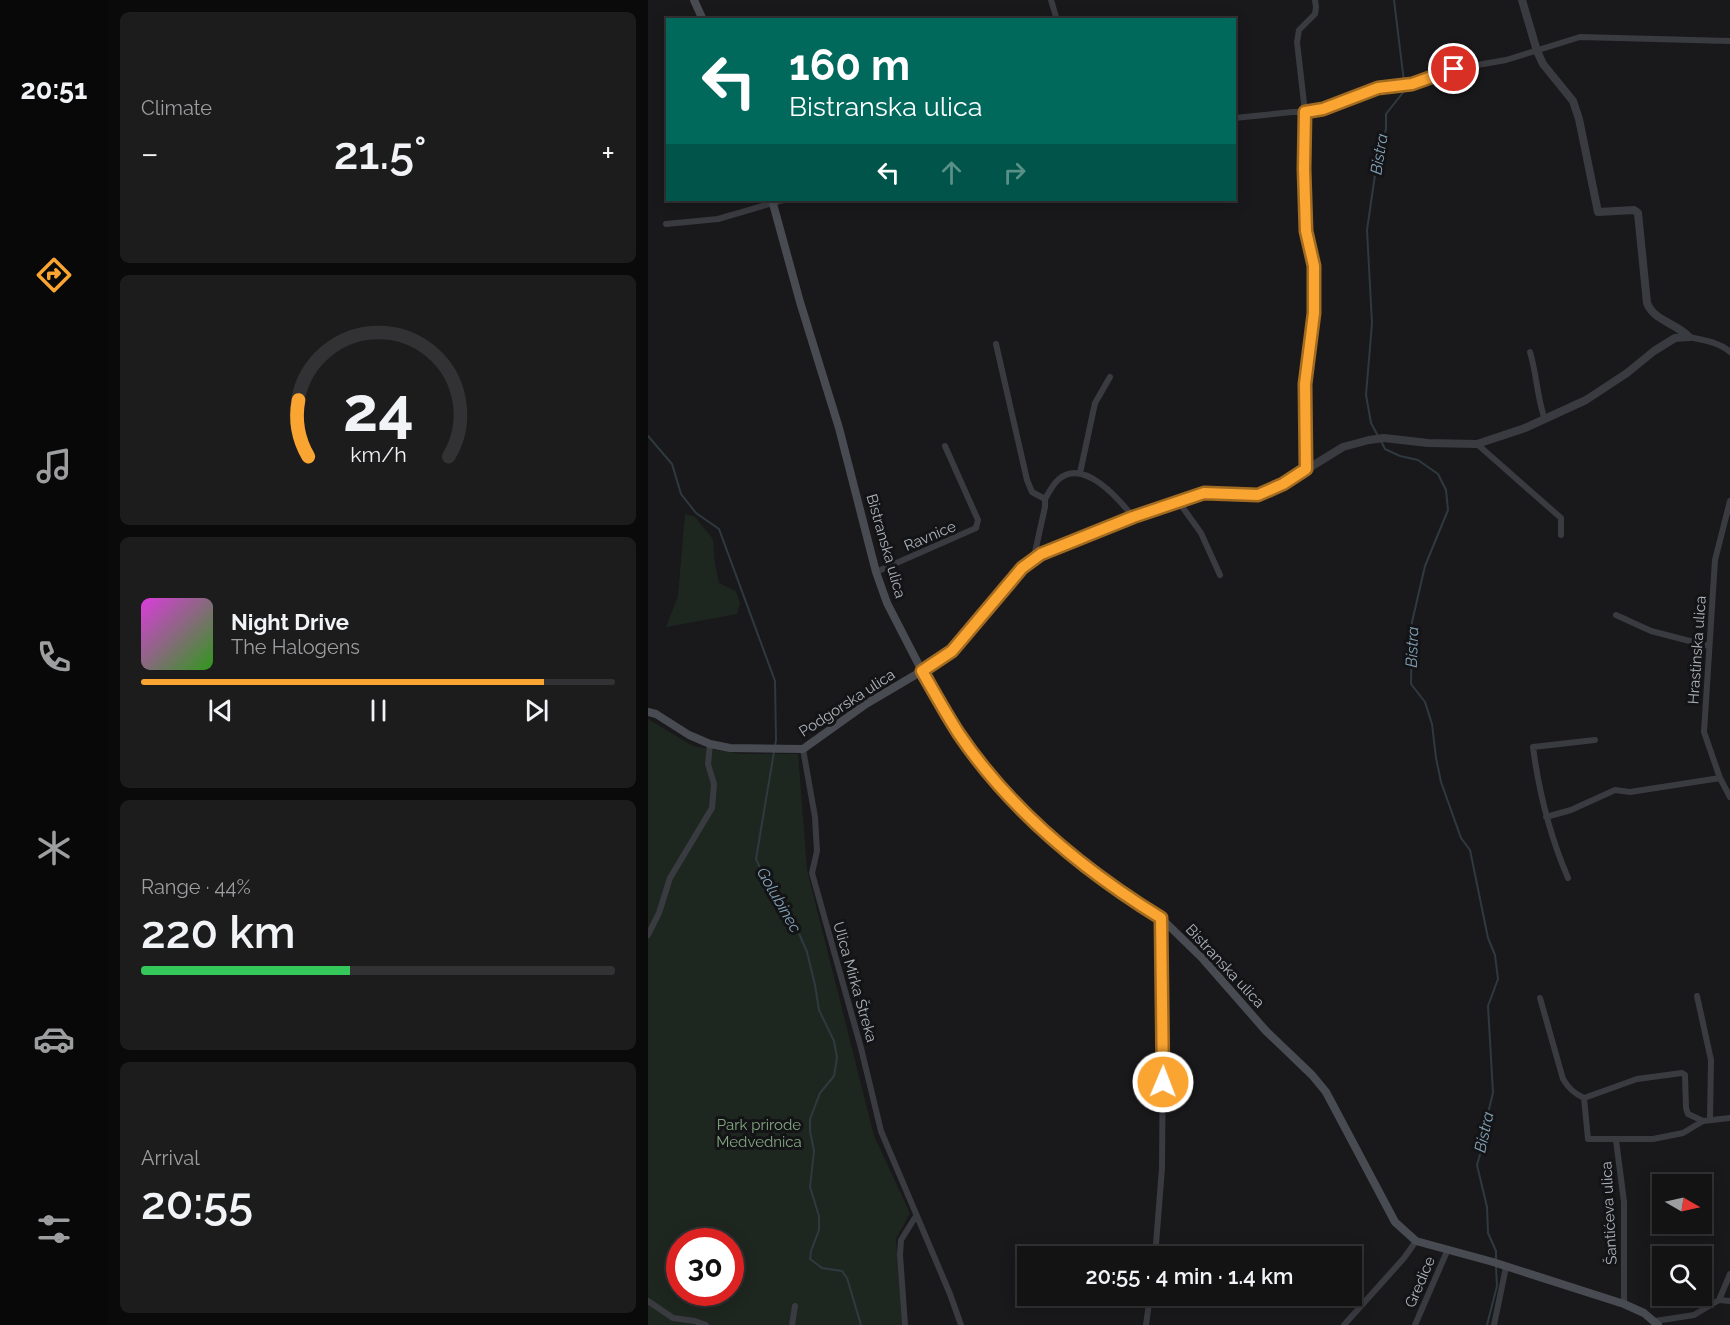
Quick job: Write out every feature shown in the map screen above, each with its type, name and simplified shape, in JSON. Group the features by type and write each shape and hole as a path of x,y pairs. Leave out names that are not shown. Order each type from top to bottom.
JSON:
{"main road":[{"path":"694,0 702,18"},
{"name":"Bistranska ulica","path":"773,201 800,302 838,428 876,572 887,603 922,671 959,733 1004,791 1063,848 1112,888 1161,918 1203,959 1266,1031 1312,1075 1326,1092 1395,1222 1416,1241 1624,1304 1644,1313 1656,1323"},
{"name":"Podgorska ulica","path":"648,712 656,714 699,740 710,744 730,748 803,749 866,704 922,671"}],"street":[{"path":"1051,0 1056,18"},
{"path":"1306,469 1305,384 1314,301 1314,266 1306,231 1305,112 1297,42 1299,30 1315,14 1315,0"},
{"path":"1522,0 1543,64 1573,101 1579,119 1598,212 1634,210 1638,213 1647,303 1650,311 1689,337"},
{"path":"1236,118 1323,109 1378,88 1412,84 1454,69 1506,60 1580,37 1730,41"},
{"path":"666,224 718,219 773,201"},
{"path":"922,671 952,651 1022,568 1041,554 1133,517 1204,493 1258,495 1283,484 1343,447 1369,440 1383,438 1428,443 1477,444 1545,420 1586,400 1675,338 1689,337 1728,347"},
{"path":"996,344 1027,480 1032,492 1045,499"},
{"path":"1530,352 1537,375 1539,402 1545,420"},
{"path":"1080,473 1095,403 1110,377"},
{"path":"1477,444 1561,518 1561,535"},
{"name":"Ravnice","path":"876,572 976,528 978,520 945,446"},
{"path":"1041,554 1035,552 1042,525 1045,499 1058,480 1074,472 1080,473 1109,490 1133,517"},
{"path":"1178,501 1201,533 1221,575"},
{"name":"Hrastinska ulica","path":"1730,501 1715,560 1704,732 1720,778 1730,797"},
{"path":"1616,615 1651,631 1709,646"},
{"path":"1568,878 1546,817 1533,747 1595,740"},
{"path":"648,935 659,913 670,878 712,808 714,784 708,764 710,744"},
{"name":"Ulica Mirka Štreka","path":"803,749 815,817 817,851 812,873 861,1048 881,1131 961,1325"},
{"path":"1546,817 1571,810 1615,790 1630,792 1720,778"},
{"path":"1156,1246 1162,1168 1164,1039 1161,918"},
{"path":"1697,996 1711,1060 1706,1120"},
{"path":"1540,998 1563,1079 1570,1089 1584,1098"},
{"path":"1584,1098 1637,1079 1682,1073 1685,1075 1688,1114 1706,1120 1730,1118"},
{"path":"1584,1098 1588,1139 1616,1140"},
{"name":"Šantićeva ulica","path":"1624,1304 1624,1202 1616,1140 1653,1139 1683,1133 1706,1120"},
{"path":"905,1325 901,1240 916,1216"},
{"path":"1344,1325 1404,1258 1416,1241"},
{"name":"Gredice","path":"1415,1325 1448,1249"},
{"path":"1494,1325 1500,1265"},
{"path":"1656,1323 1694,1315 1719,1300 1730,1274"},
{"path":"1719,1300 1730,1301"},
{"path":"648,1301 673,1318 706,1325"},
{"path":"792,1325 795,1306"},
{"path":"1146,1325 1149,1306"}],"green space":[{"path":"685,514 695,517 713,539 719,583 736,591 740,603 737,614 666,627 678,596"},
{"name":"Park prirode Medvednica","path":"648,719 693,746 742,754 798,754 807,870 874,1136 910,1213 896,1239 902,1325 648,1325"}],"waterway":[{"name":"Bistra","path":"1378,436 1371,423 1366,395 1372,323 1367,230 1376,168 1386,129 1386,114 1405,90 1394,0"},
{"name":"Golubinec","path":"648,436 672,464 681,494 696,513 719,529 775,681 776,740 756,859 772,893 794,922 807,952 819,1010 834,1041 837,1058 834,1076 820,1093 810,1119 814,1151 810,1187 819,1216 819,1230 810,1259 822,1268 842,1271 847,1278 861,1325"},
{"name":"Bistra","path":"1381,441 1385,449 1400,456 1418,460 1438,474 1446,490 1448,510 1425,566 1412,622 1411,684 1425,702 1432,724 1441,782 1461,838 1470,850 1488,938 1495,955 1498,979 1488,1006 1493,1093 1477,1165 1487,1207 1488,1233 1496,1251 1496,1261"},
{"name":"Bistra","path":"1487,1325 1497,1286 1496,1266"}],"route":[{"path":"1163,1082 1161,918 1112,888 1032,820 985,770 959,733 922,671 952,651 1022,568 1041,554 1133,517 1204,493 1258,495 1283,484 1306,469 1305,384 1314,313 1314,266 1306,231 1305,112 1323,109 1378,88 1412,84 1431,75 1454,69"}]}
